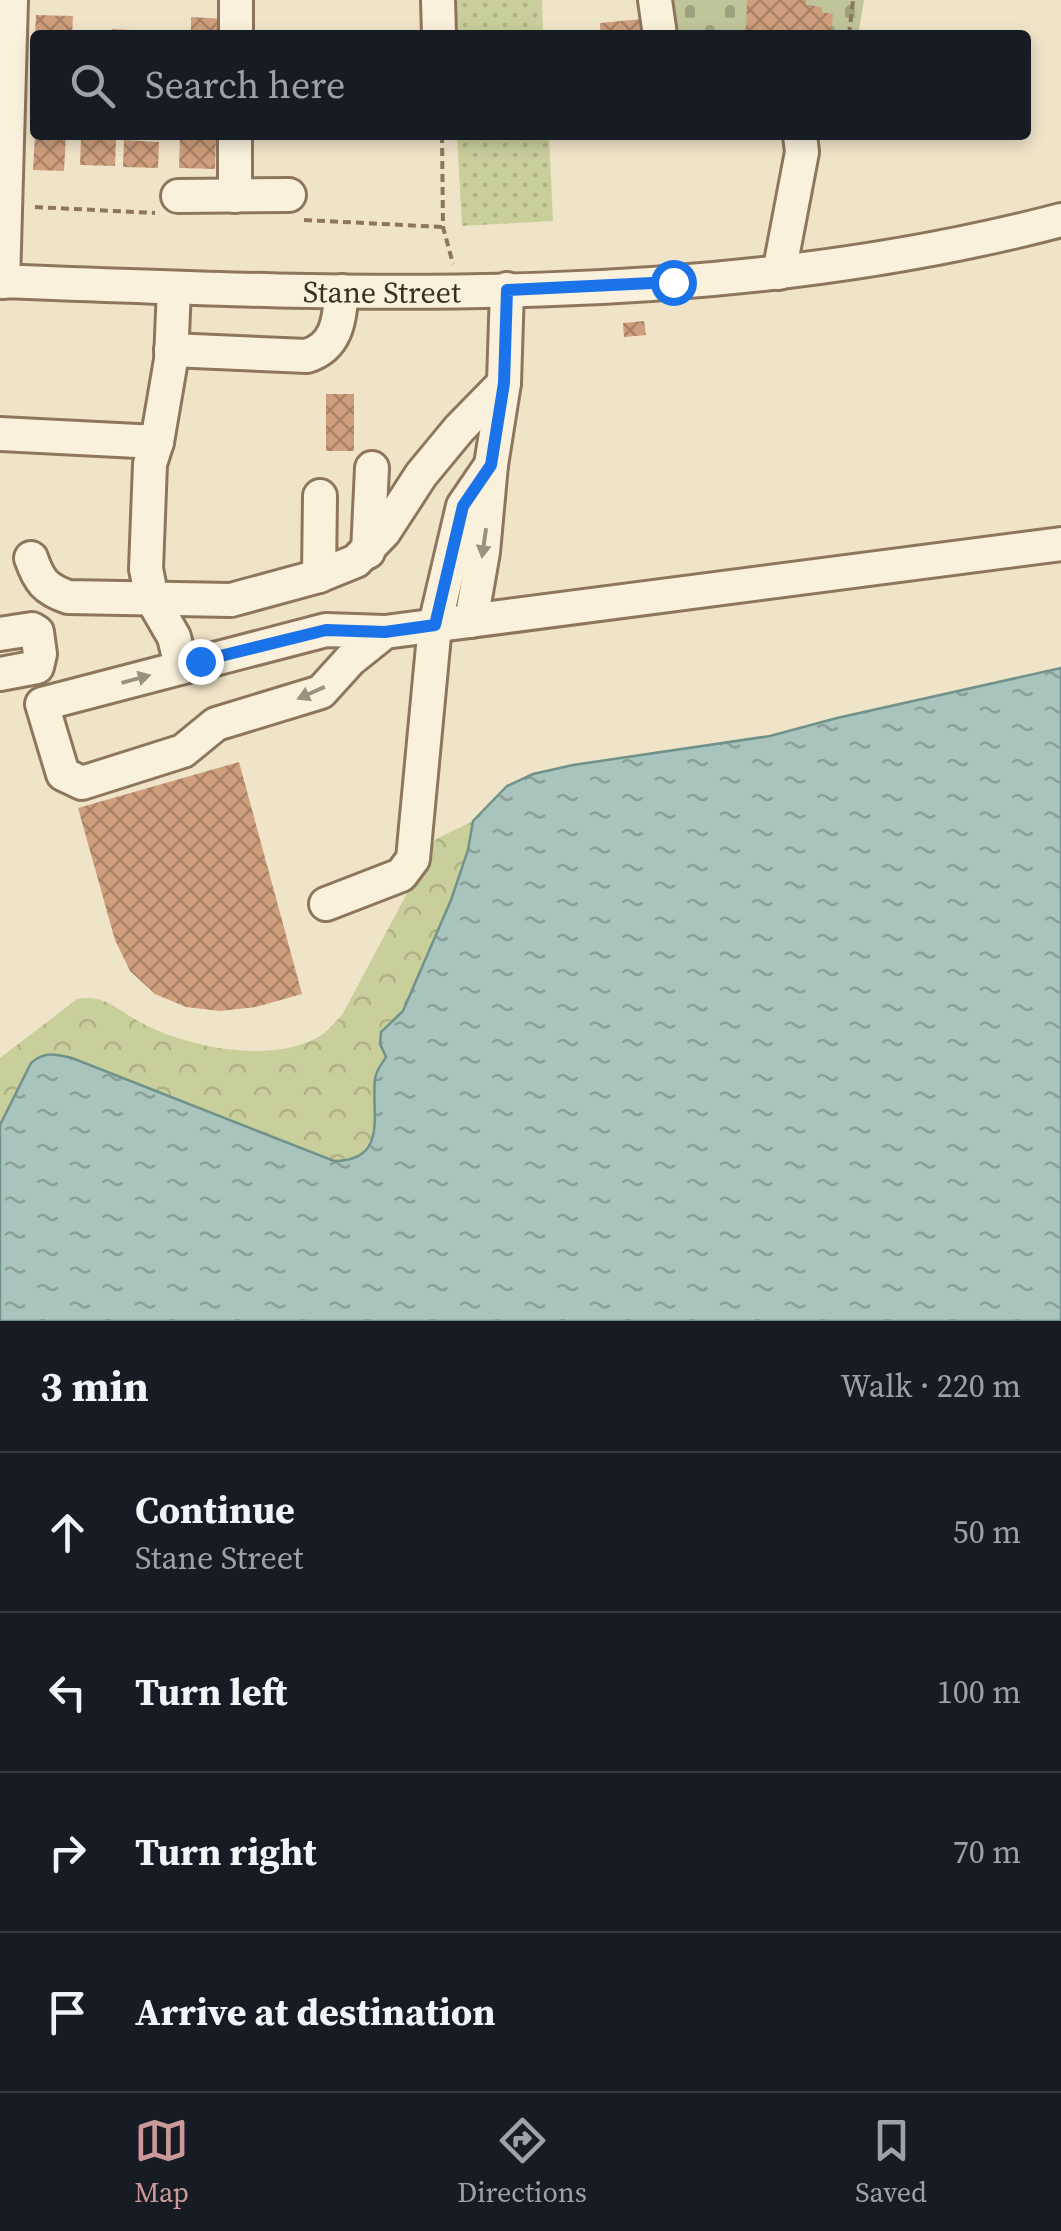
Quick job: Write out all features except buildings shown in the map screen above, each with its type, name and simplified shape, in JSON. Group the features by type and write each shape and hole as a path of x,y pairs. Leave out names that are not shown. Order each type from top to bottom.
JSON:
{"street":[{"path":"1,282 12,0"},
{"path":"236,0 236,30"},
{"path":"438,0 440,30"},
{"path":"656,0 659,30"},
{"path":"235,140 235,196"},
{"path":"779,273 802,152 801,140"},
{"path":"178,196 289,195"},
{"name":"Stane Street","path":"1,282 342,291 507,290 779,273 927,251 1061,220"},
{"path":"174,288 172,350 158,442 150,464 146,570 152,599 174,638 181,666"},
{"path":"471,620 504,383 507,290"},
{"path":"172,350 307,356 316,353 339,326 342,291"},
{"path":"31,558 39,580 49,590 68,597 231,600 320,576 368,552 434,460 504,383"},
{"path":"0,434 158,442"},
{"path":"326,904 401,876 413,860 435,625 463,506 491,465"},
{"path":"368,552 372,468"},
{"path":"320,496 320,576"},
{"path":"385,632 350,660 321,692 216,724 183,751 99,778 82,783 63,774 42,704 326,630 385,632 1061,544"},
{"path":"0,634 32,629 37,632 40,654 37,667 0,674"}],"path":[{"path":"849,30 854,0"},
{"path":"442,140 443,227 456,272"}],"green space":[{"path":"450,0 542,0 543,30 452,30"},
{"path":"672,0 864,0 859,30 674,30"},
{"path":"457,140 549,140 553,221 462,226"},
{"path":"473,821 451,900 403,1011 386,1025 387,1054 376,1084 374,1126 360,1154 334,1161 72,1058 50,1053 31,1063 0,1125 0,1058 77,999 103,1001 180,1039 229,1049 278,1050 320,1036 342,1015 436,839"}],"water":[{"path":"1061,668 1061,1321 0,1321 0,1125 36,1059 50,1054 72,1058 334,1161 351,1159 363,1153 374,1132 375,1079 386,1057 380,1044 381,1032 403,1011 451,900 473,821 507,786 533,774 573,765 770,736"}],"route":[{"path":"200,661 326,630 385,632 435,625 463,506 491,465 504,383 507,290 673,282"}]}
